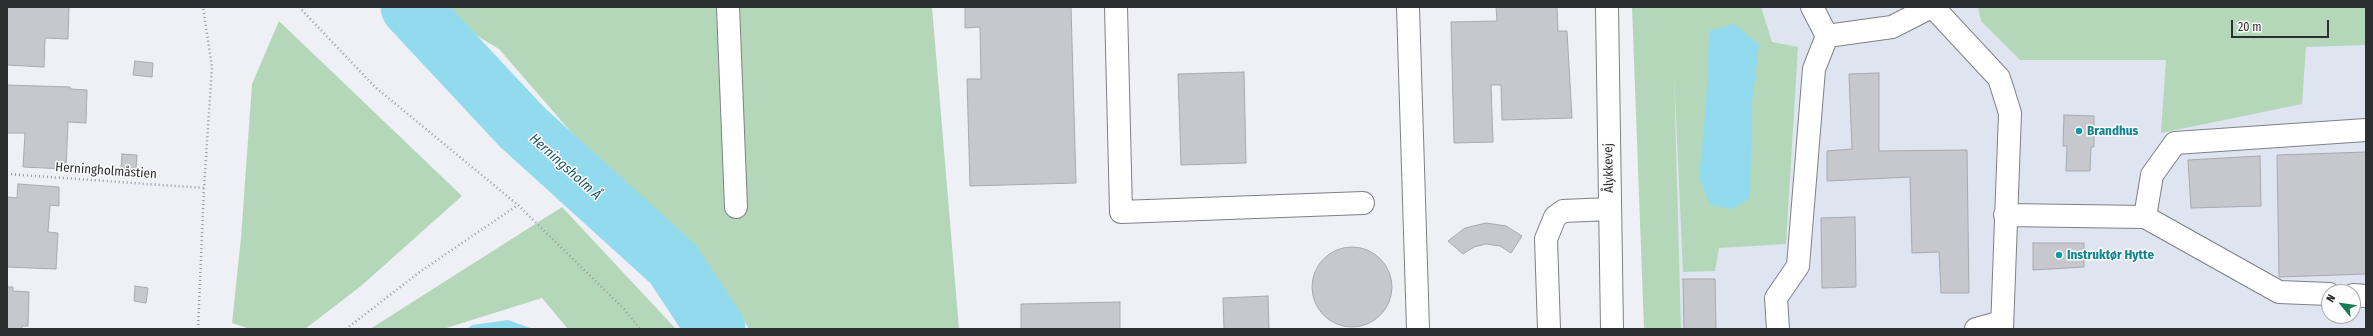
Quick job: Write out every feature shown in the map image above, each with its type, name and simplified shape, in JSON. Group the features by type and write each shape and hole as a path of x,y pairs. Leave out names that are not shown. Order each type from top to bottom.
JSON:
{"street":[{"path":"728,7 736,207"},
{"path":"1116,7 1121,212 1362,203"},
{"path":"1408,7 1418,329"},
{"name":"Ålykkevej","path":"1607,7 1612,329"},
{"path":"1778,329 1776,298 1798,266 1814,69 1827,36 1812,7"},
{"path":"1827,36 1892,27 1932,7 1999,78 2010,113 2001,325 1976,329"},
{"path":"2145,217 2152,175 2175,143 2366,130"},
{"path":"1548,329 1546,239 1555,217 1563,210 1610,208"},
{"path":"2005,215 2145,217 2279,292 2321,294"}],"path":[{"path":"198,329 204,188 212,67 203,7"},
{"path":"299,7 375,87 518,205 624,309 640,329"},
{"name":"Herningholmåstien","path":"7,174 204,188"},
{"path":"346,329 421,271 518,205"}],"shaded area":[{"path":"1643,7 2366,7 2366,329 1653,329"}],"green space":[{"path":"429,7 932,7 959,329 749,329 728,295 624,193 499,49"},
{"path":"1632,7 1761,7 1772,42 1798,47 1786,244 1719,248 1715,271 1683,272 1674,73 1681,329 1644,329"},
{"path":"1978,7 2366,7 2366,45 2306,47 2302,104 2161,133 2166,60 2020,60 1981,21"},
{"path":"279,21 462,196 361,286 305,329 250,329 232,323 241,238 252,84"},
{"path":"562,207 676,329 568,329 542,298 443,329 370,329"}],"water":[{"path":"1735,24 1759,45 1752,102 1750,198 1733,209 1710,205 1699,178 1706,104 1709,31"},
{"path":"508,320 533,329 467,329 472,325"}],"building":[{"path":"7,7 69,7 68,39 45,38 44,67 7,65"},
{"path":"965,7 1071,7 1076,183 970,186 967,79 981,79 980,27 965,28"},
{"path":"1496,7 1557,7 1558,31 1567,31 1572,118 1502,120 1501,85 1491,85 1493,142 1454,143 1451,22 1497,21"},
{"path":"135,61 153,63 152,77 133,75"},
{"path":"1244,72 1246,163 1181,165 1178,74"},
{"path":"1879,73 1879,151 1967,150 1969,293 1941,293 1939,252 1912,253 1910,177 1827,181 1827,151 1852,149 1849,74"},
{"path":"7,85 70,87 70,89 87,90 86,123 68,122 66,169 23,167 25,133 7,133"},
{"name":"Brandhus","path":"2064,115 2094,116 2094,147 2091,147 2090,171 2066,171 2067,146 2063,146"},
{"path":"2366,152 2366,274 2279,277 2277,155"},
{"path":"122,154 137,155 136,171 121,170"},
{"path":"2260,156 2261,206 2191,208 2188,160"},
{"path":"18,184 59,187 59,206 50,205 48,232 58,233 56,269 7,267 7,197 17,198"},
{"path":"1855,217 1856,287 1822,288 1821,218"},
{"path":"1486,223 1506,226 1522,236 1511,253 1500,246 1486,244 1474,247 1463,254 1448,241 1465,228"},
{"name":"Instruktør Hytte","path":"2033,243 2084,243 2084,267 2033,270"},
{"path":"1352,247 1367,250 1380,259 1389,272 1392,287 1389,302 1380,315 1367,324 1352,327 1337,324 1324,315 1315,302 1312,287 1315,272 1324,259 1337,250"},
{"path":"1683,279 1715,279 1716,329 1684,329"},
{"path":"135,286 148,288 146,303 134,301"},
{"path":"7,287 13,287 13,291 29,292 28,326 22,326 22,329 7,329"},
{"path":"1268,296 1269,329 1224,329 1223,298"},
{"path":"1120,302 1120,329 1021,329 1021,304"}],"waterway":[{"name":"Herningsholm Å","path":"410,7 522,127 673,264 716,329"}],"place":[{"name":"Brandhus","path":"2079,131"},
{"name":"Instruktør Hytte","path":"2059,255"}]}
